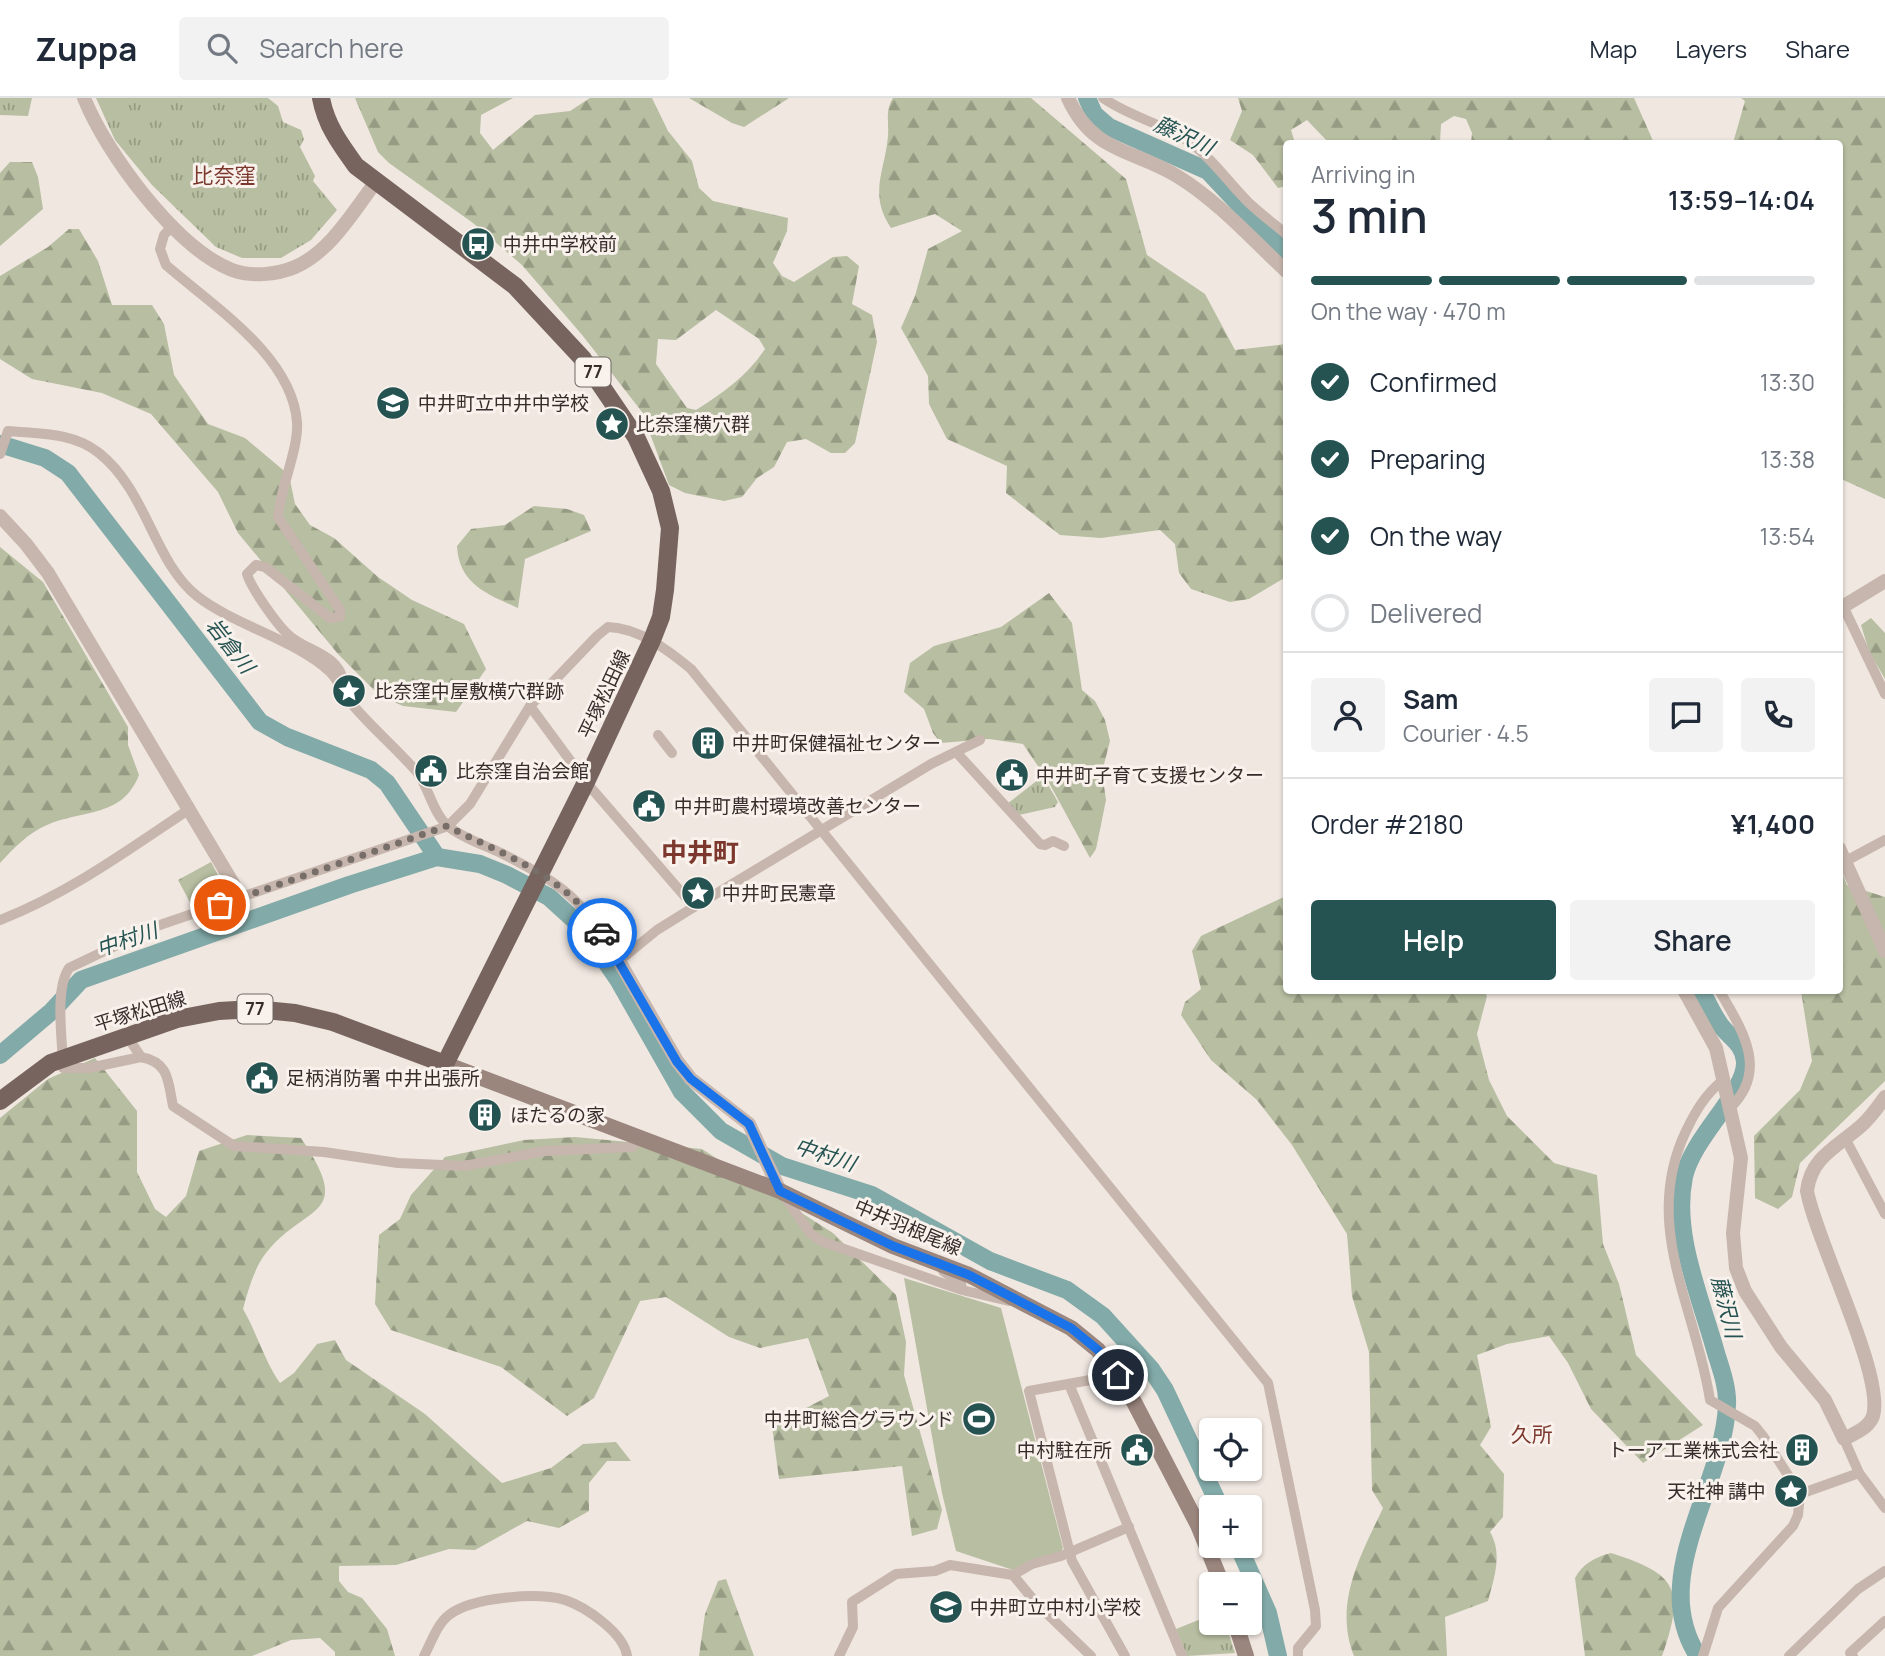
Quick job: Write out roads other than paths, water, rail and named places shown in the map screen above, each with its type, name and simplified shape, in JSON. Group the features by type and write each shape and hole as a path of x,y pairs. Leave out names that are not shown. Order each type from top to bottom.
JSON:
{"main road":[{"name":"平塚松田線","path":"0,1101 51,1063 177,1019 219,1011 254,1009 295,1013 333,1022 446,1064 586,782 661,617 666,590 670,528 661,491 636,437 583,359 515,286 481,257 375,183 356,166 337,140 321,98"},
{"name":"中井羽根尾線","path":"446,1064 642,1138 777,1184 845,1224 941,1264 1071,1328 1098,1350 1118,1375 1198,1525 1217,1572"},
{"path":"1239,1635 1246,1656"}],"street":[{"path":"85,98 103,139 120,165 173,225 197,250 217,263 244,273 275,273 296,267 319,252 375,183"},
{"path":"1068,98 1088,132 1176,176 1211,200 1283,268"},
{"path":"1103,98 1122,111 1163,126 1189,142 1220,167 1248,201 1283,231"},
{"path":"173,225 161,242 162,258 166,265 264,351 287,383 298,423 278,517 340,610 340,617 330,618 265,567 256,565 247,574 290,637 316,649 334,664 342,675 343,681 339,685"},
{"path":"0,453 8,431 79,440 97,452 114,467 144,509 165,556 196,596 279,643 316,659 333,675 365,720 418,774 447,826 572,894 589,912 677,1062 691,1079 749,1124 777,1184 810,1233 821,1241 962,1290 1029,1306"},
{"path":"0,516 26,544 47,573 241,897"},
{"path":"1843,607 1885,581"},
{"path":"1843,612 1885,694"},
{"path":"642,1138 632,1147 545,1151 464,1166 398,1163 324,1152 234,1146 173,1106 166,1072 156,1060 141,1057 75,1070 63,1068 61,1020 67,971 82,960 157,926 447,826 470,804 530,706 608,627 652,640 691,669 1268,1383 1315,1610 1316,1626 1298,1647 1298,1656"},
{"path":"530,706 586,782 694,907"},
{"path":"658,735 672,753"},
{"path":"619,961 657,930 694,907 931,764 980,740"},
{"path":"957,753 1040,844 1053,841 1064,846"},
{"path":"0,919 24,911 94,872 188,810"},
{"path":"1843,855 1885,841"},
{"path":"1843,857 1885,951"},
{"path":"1686,994 1716,1048 1742,1173 1733,1233 1736,1268 1745,1291 1781,1347 1825,1400 1859,1473 1885,1508"},
{"path":"1721,994 1747,1040 1752,1057 1745,1090 1730,1108"},
{"path":"127,1035 141,1057"},
{"path":"1704,1650 1718,1608 1793,1526 1800,1494 1763,1436 1739,1417 1710,1400 1668,1238 1667,1195 1676,1155 1698,1106 1722,1076"},
{"path":"1844,1438 1867,1426 1873,1416 1870,1370 1807,1191 1811,1171 1818,1159 1863,1125 1885,1097"},
{"path":"1845,1138 1885,1214"},
{"path":"941,1264 943,1272 961,1283 962,1290"},
{"path":"1118,1375 1029,1391 1069,1553 1125,1656"},
{"path":"1069,1384 1182,1656"},
{"path":"1800,1494 1859,1473"},
{"path":"839,1656 853,1627 852,1602 896,1574 935,1571 950,1565 1013,1575 1032,1564 1069,1553 1129,1527"},
{"path":"1789,1656 1858,1589 1885,1571"},
{"path":"1013,1575 1036,1603 1091,1656"},
{"path":"424,1656 450,1614 474,1603 528,1597 565,1601 591,1615 612,1631 627,1656"},
{"path":"1853,1656 1850,1653 1885,1621"}],"waterway":[{"name":"藤沢川","path":"1087,98 1094,114 1109,127 1208,171 1283,251"},
{"name":"岩倉川","path":"0,444 45,458 68,473 260,722 287,737 371,770 387,783 437,857"},
{"name":"中村川","path":"0,1055 52,1011 81,980 349,885 437,857 480,864 549,897 582,927 619,981 682,1092 721,1131 782,1166 872,1195 990,1261 1067,1290 1103,1316 1151,1369 1165,1390 1214,1495"},
{"name":"藤沢川","path":"1698,1656 1684,1626 1681,1595 1684,1563 1723,1436 1727,1399 1722,1372 1690,1266 1681,1199 1689,1162 1738,1086 1745,1061 1738,1044 1719,1023 1703,994"},
{"name":"中村川","path":"1244,1558 1268,1613 1278,1656"}],"place":[{"name":"中井中学校前","path":"478,244"},
{"name":"中井町立中井中学校","path":"393,403"},
{"name":"比奈窪横穴群","path":"612,424"},
{"name":"比奈窪中屋敷横穴群跡","path":"349,691"},
{"name":"中井町保健福祉センター","path":"708,743"},
{"name":"比奈窪自治会館","path":"431,771"},
{"name":"中井町子育て支援センター","path":"1012,775"},
{"name":"中井町農村環境改善センター","path":"649,806"},
{"name":"中井町民憲章","path":"698,893"},
{"name":"足柄消防署 中井出張所","path":"262,1078"},
{"name":"ほたるの家","path":"485,1115"},
{"name":"中井町総合グラウンド","path":"979,1419"},
{"name":"中村駐在所","path":"1137,1450"},
{"name":"トーア工業株式会社","path":"1802,1450"},
{"name":"天社神 講中","path":"1791,1491"},
{"name":"中井町立中村小学校","path":"946,1607"}],"district":[{"name":"比奈窪","path":"224,176"},
{"name":"中井町","path":"700,853"},
{"name":"久所","path":"1532,1435"}]}
